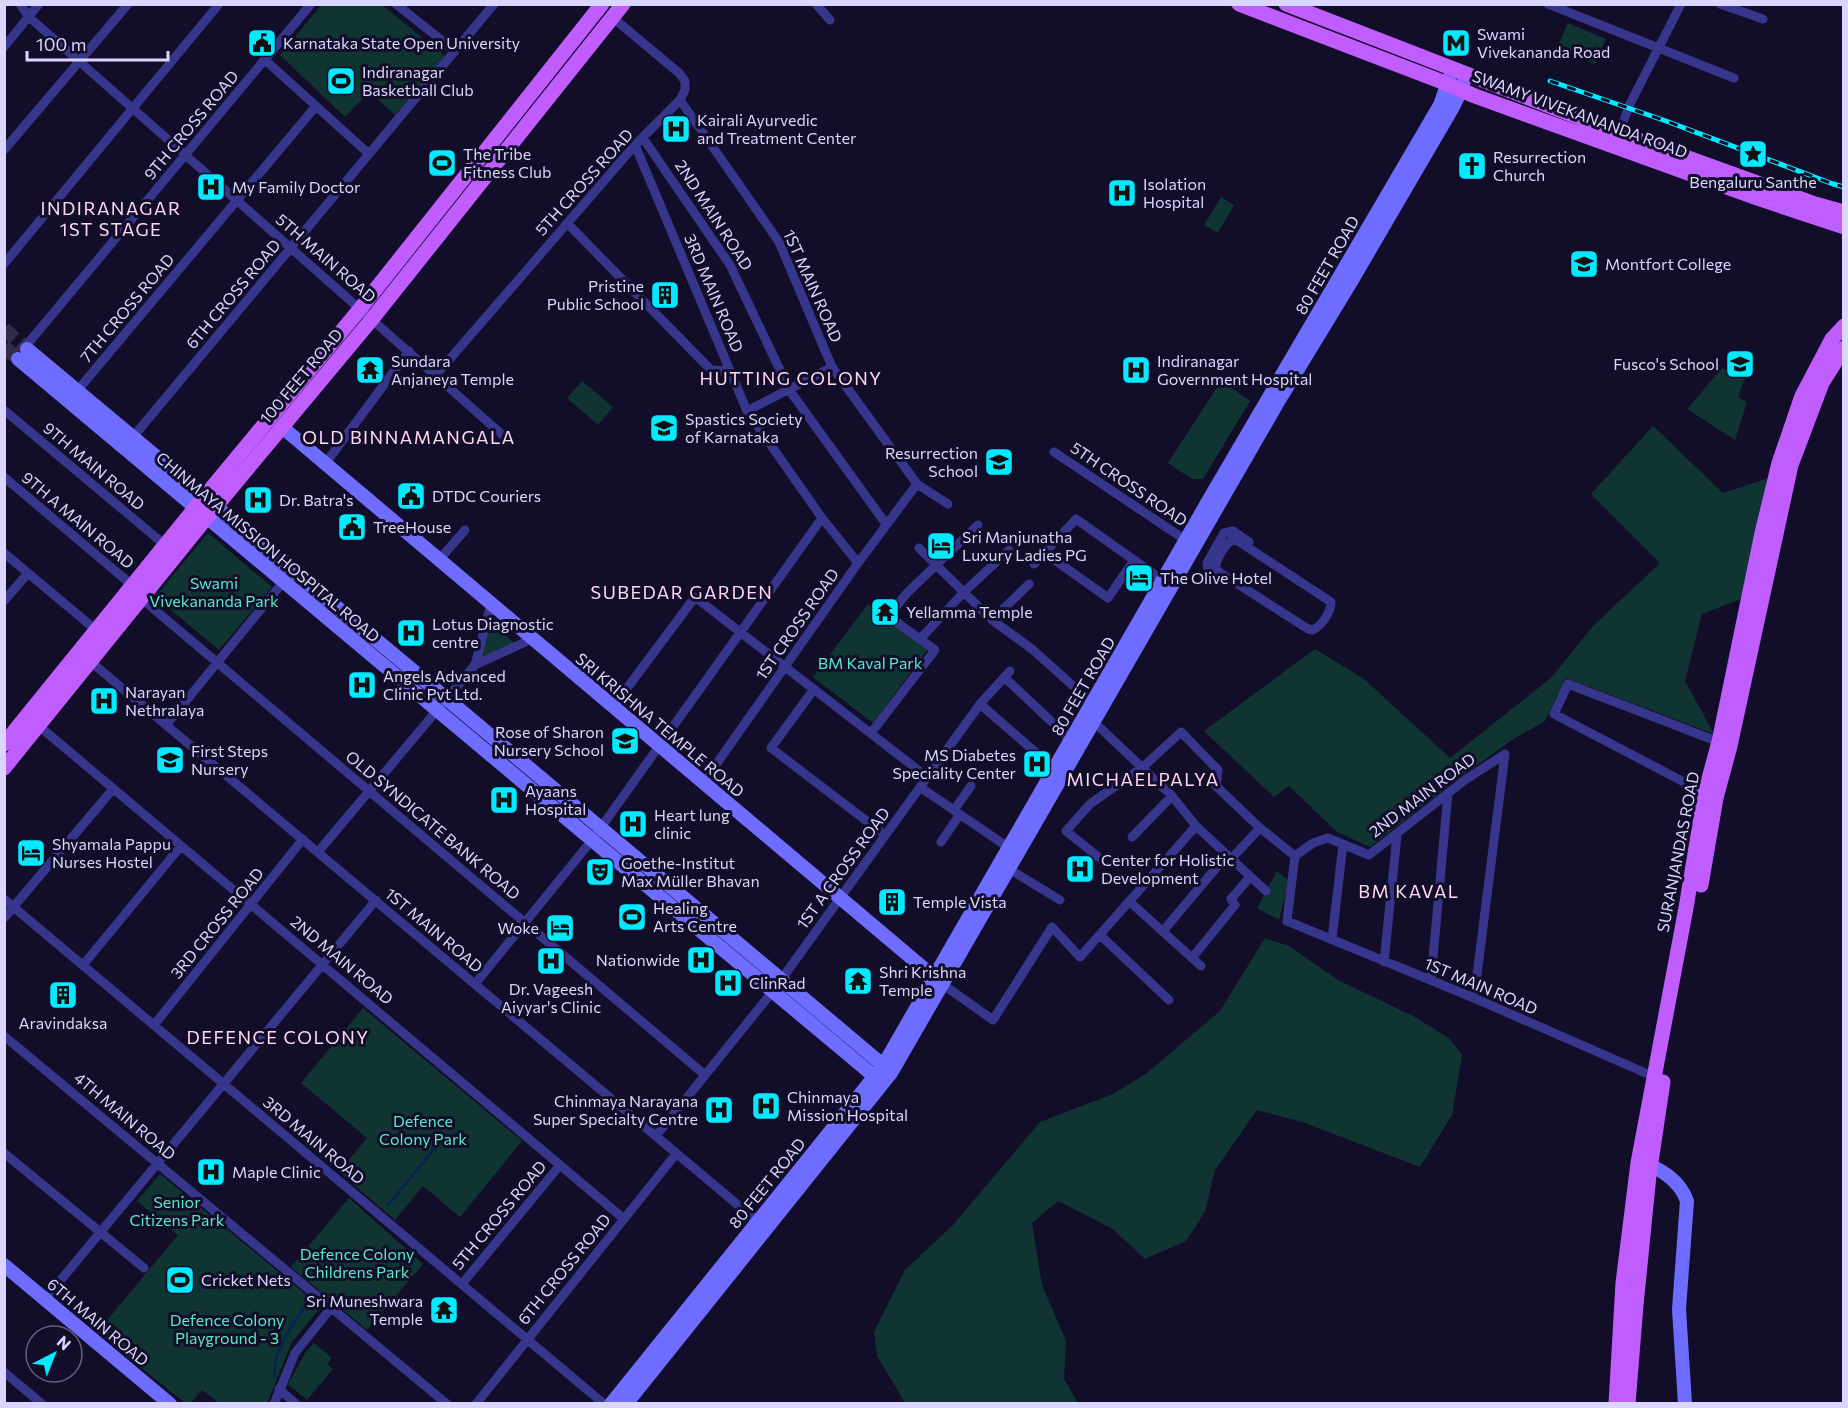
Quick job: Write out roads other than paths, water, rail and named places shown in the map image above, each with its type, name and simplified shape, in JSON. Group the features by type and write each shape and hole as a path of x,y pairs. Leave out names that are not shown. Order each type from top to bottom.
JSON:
{"main road":[{"name":"100 FEET ROAD","path":"4,768 142,599 206,507 623,4"},
{"name":"SWAMY VIVEKANANDA ROAD","path":"1239,4 1844,212"},
{"name":"SWAMY VIVEKANANDA ROAD","path":"1286,4 1457,79 1757,198 1844,227"},
{"name":"100 FEET ROAD","path":"4,744 165,545 206,507 282,427 599,5"},
{"path":"599,5 612,17"},
{"name":"80 FEET ROAD","path":"626,1404 884,1075 1092,703 1195,540 1346,290 1457,79"},
{"name":"SURANJANDAS ROAD","path":"1616,1404 1623,1283 1706,792 1719,742 1762,532 1779,463 1802,396 1832,339 1844,326"},
{"name":"SURANJANDAS ROAD","path":"1659,1079 1716,798 1730,746 1791,465 1822,383 1844,348"},
{"name":"CHINMAYA MISSION HOSPITAL ROAD","path":"21,353 77,391 133,437 284,581 592,840 884,1075"},
{"name":"CHINMAYA MISSION HOSPITAL ROAD","path":"21,353 206,507 447,699 601,828 776,986"},
{"name":"SRI KRISHNA TEMPLE ROAD","path":"282,427 938,980"},
{"name":"80 FEET ROAD","path":"938,980 1009,869 1094,722 1167,584"},
{"name":"80 FEET ROAD","path":"611,1404 757,1221 814,1162"},
{"path":"1643,1168 1671,1191 1678,1202 1670,1309 1676,1404"},
{"path":"1643,1168 1664,1173 1683,1191 1687,1201 1679,1309 1685,1404"},
{"name":"SURANJANDAS ROAD","path":"1628,1404 1643,1168"},
{"name":"6TH MAIN ROAD","path":"4,1265 170,1404"}],"street":[{"name":"5TH MAIN ROAD","path":"20,4 29,18 506,438"},
{"path":"4,47 39,4"},
{"path":"4,150 128,4"},
{"path":"4,264 219,4"},
{"name":"9TH CROSS ROAD","path":"21,353 310,4"},
{"name":"6TH CROSS ROAD","path":"133,437 494,4"},
{"path":"816,4 830,20"},
{"path":"1548,4 1734,78"},
{"path":"1619,133 1630,104 1681,4"},
{"path":"1720,4 1763,19"},
{"path":"402,6 455,51"},
{"path":"612,17 679,73 685,81 685,90 681,100"},
{"path":"264,60 369,154"},
{"name":"5TH CROSS ROAD","path":"436,375 567,223 643,138 681,100"},
{"name":"1ST MAIN ROAD","path":"681,100 779,242 832,367 916,484 948,504"},
{"name":"7TH CROSS ROAD","path":"77,391 316,106"},
{"name":"2ND MAIN ROAD","path":"643,138 730,266 789,391 886,525"},
{"name":"3RD MAIN ROAD","path":"636,146 747,411 822,518 858,563"},
{"path":"567,223 711,370 730,371"},
{"path":"325,464 409,351"},
{"path":"747,411 832,367"},
{"name":"9TH MAIN ROAD","path":"4,410 165,545"},
{"name":"5TH CROSS ROAD","path":"1054,452 1195,540 1218,550"},
{"name":"9TH A MAIN ROAD","path":"4,477 133,585"},
{"name":"1ST CROSS ROAD","path":"703,783 916,484"},
{"path":"475,984 601,828 822,518"},
{"path":"1034,564 1076,519 1167,584"},
{"path":"871,733 935,650 888,616 908,592 978,525"},
{"path":"439,560 465,530"},
{"path":"1220,581 1207,568 1207,563 1218,550 1232,540 1238,541 1331,602 1331,608 1319,627 1313,630 1308,628 1219,572 1215,567 1218,550 1224,533 1233,531 1250,542"},
{"path":"919,548 992,620 1032,649 1092,703"},
{"path":"921,638 964,592 1009,550"},
{"path":"4,553 96,630"},
{"path":"1046,553 1108,598 1134,560"},
{"path":"4,601 28,573"},
{"path":"167,724 284,581"},
{"path":"992,620 1029,584"},
{"path":"613,707 695,597 927,777"},
{"name":"OLD SYNDICATE BANK ROAD","path":"142,599 705,1075"},
{"path":"318,852 475,665 491,604"},
{"path":"475,665 532,639"},
{"name":"1ST MAIN ROAD","path":"91,662 757,1221"},
{"name":"1ST A CROSS ROAD","path":"776,986 980,704 1007,674 1071,740"},
{"path":"1706,792 1554,714 1568,684 1719,742"},
{"path":"814,689 771,748 885,835"},
{"path":"980,704 1049,764"},
{"path":"1094,722 1172,796 1196,826 1266,891"},
{"name":"2ND MAIN ROAD","path":"39,726 624,1219"},
{"path":"1101,859 1066,831 1090,804 1143,767 1180,732 1218,770 1216,786 1260,828 1295,856"},
{"name":"2ND MAIN ROAD","path":"1295,856 1313,843 1328,838 1369,855 1465,780 1505,754 1474,998"},
{"path":"941,842 971,786"},
{"path":"920,787 1009,848"},
{"path":"4,918 113,789"},
{"path":"1431,980 1448,793"},
{"path":"1132,837 1172,796"},
{"path":"938,980 993,1020 1052,927 1080,957 1196,826"},
{"path":"1163,932 1229,857 1260,828"},
{"path":"1384,962 1397,834"},
{"name":"3RD CROSS ROAD","path":"154,1025 303,839"},
{"path":"1332,939 1342,844"},
{"path":"83,965 181,846"},
{"name":"1ST MAIN ROAD","path":"1295,856 1287,921 1474,998 1659,1079"},
{"path":"1009,869 1060,900"},
{"path":"1192,958 1235,905 1231,899 1250,877"},
{"name":"3RD MAIN ROAD","path":"4,899 604,1404"},
{"path":"45,1299 376,900"},
{"path":"1130,902 1201,966"},
{"path":"1100,936 1169,1000"},
{"path":"656,1136 776,986"},
{"name":"4TH MAIN ROAD","path":"4,1036 447,1404"},
{"path":"4,1153 144,1268"},
{"name":"6TH CROSS ROAD","path":"476,1404 676,1154"},
{"name":"5TH CROSS ROAD","path":"462,1284 560,1165"},
{"path":"274,1404 295,1353 331,1308"},
{"path":"4,1372 42,1404"},
{"path":"279,1389 296,1404"}],"waterway":[{"path":"388,1205 437,1146"},
{"path":"275,1377 280,1348 306,1304"}],"tunnel":[{"path":"4,329 27,349"},
{"path":"4,347 18,359"}],"railway":[{"path":"1550,81 1844,187"}],"place":[{"name":"Karnataka State Open University","path":"262,43"},
{"name":"Swami Vivekananda Road","path":"1456,43"},
{"name":"Indiranagar Basketball Club","path":"341,81"},
{"name":"Kairali Ayurvedic and Treatment Center","path":"676,129"},
{"name":"Bengaluru Santhe","path":"1753,154"},
{"name":"The Tribe Fitness Club","path":"442,163"},
{"name":"Resurrection Church","path":"1472,166"},
{"name":"My Family Doctor","path":"211,187"},
{"name":"Isolation Hospital","path":"1122,193"},
{"name":"Montfort College","path":"1584,264"},
{"name":"Pristine Public School","path":"665,295"},
{"name":"Fusco's School","path":"1740,364"},
{"name":"Sundara Anjaneya Temple","path":"370,370"},
{"name":"Indiranagar Government Hospital","path":"1136,370"},
{"name":"Spastics Society of Karnataka","path":"664,428"},
{"name":"Resurrection School","path":"999,462"},
{"name":"DTDC Couriers","path":"411,496"},
{"name":"Dr. Batra's","path":"258,500"},
{"name":"TreeHouse","path":"352,527"},
{"name":"Sri Manjunatha Luxury Ladies PG","path":"941,546"},
{"name":"The Olive Hotel","path":"1139,578"},
{"name":"Yellamma Temple","path":"885,612"},
{"name":"Lotus Diagnostic centre","path":"411,633"},
{"name":"Angels Advanced Clinic Pvt Ltd.","path":"362,685"},
{"name":"Narayan Nethralaya","path":"104,701"},
{"name":"Rose of Sharon Nursery School","path":"625,741"},
{"name":"First Steps Nursery","path":"170,760"},
{"name":"MS Diabetes Speciality Center","path":"1037,764"},
{"name":"Ayaans Hospital","path":"504,800"},
{"name":"Heart lung clinic","path":"633,824"},
{"name":"Shyamala Pappu Nurses Hostel","path":"31,853"},
{"name":"Center for Holistic Development","path":"1080,869"},
{"name":"Goethe-Institut Max Müller Bhavan","path":"600,872"},
{"name":"Temple Vista","path":"892,902"},
{"name":"Healing Arts Centre","path":"632,917"},
{"name":"Woke","path":"560,928"},
{"name":"Nationwide","path":"701,960"},
{"name":"Dr. Vageesh Aiyyar's Clinic","path":"551,961"},
{"name":"Shri Krishna Temple","path":"858,981"},
{"name":"ClinRad","path":"728,983"},
{"name":"Aravindaksa","path":"63,995"},
{"name":"Chinmaya Mission Hospital","path":"766,1106"},
{"name":"Chinmaya Narayana Super Specialty Centre","path":"719,1110"},
{"name":"Maple Clinic","path":"211,1172"},
{"name":"Cricket Nets","path":"180,1280"},
{"name":"Sri Muneshwara Temple","path":"444,1310"}],"district":[{"name":"INDIRANAGAR 1ST STAGE","path":"111,219"},
{"name":"HUTTING COLONY","path":"791,379"},
{"name":"OLD BINNAMANGALA","path":"409,438"},
{"name":"SUBEDAR GARDEN","path":"682,593"},
{"name":"MICHAELPALYA","path":"1143,780"},
{"name":"BM KAVAL","path":"1409,892"},
{"name":"DEFENCE COLONY","path":"278,1038"}],"park label":[{"name":"Swami Vivekananda Park","path":"214,592"},
{"name":"BM Kaval Park","path":"870,663"},
{"name":"Defence Colony Park","path":"423,1130"},
{"name":"Senior Citizens Park","path":"177,1211"},
{"name":"Defence Colony Childrens Park","path":"357,1263"},
{"name":"Defence Colony Playground - 3","path":"227,1329"}]}
